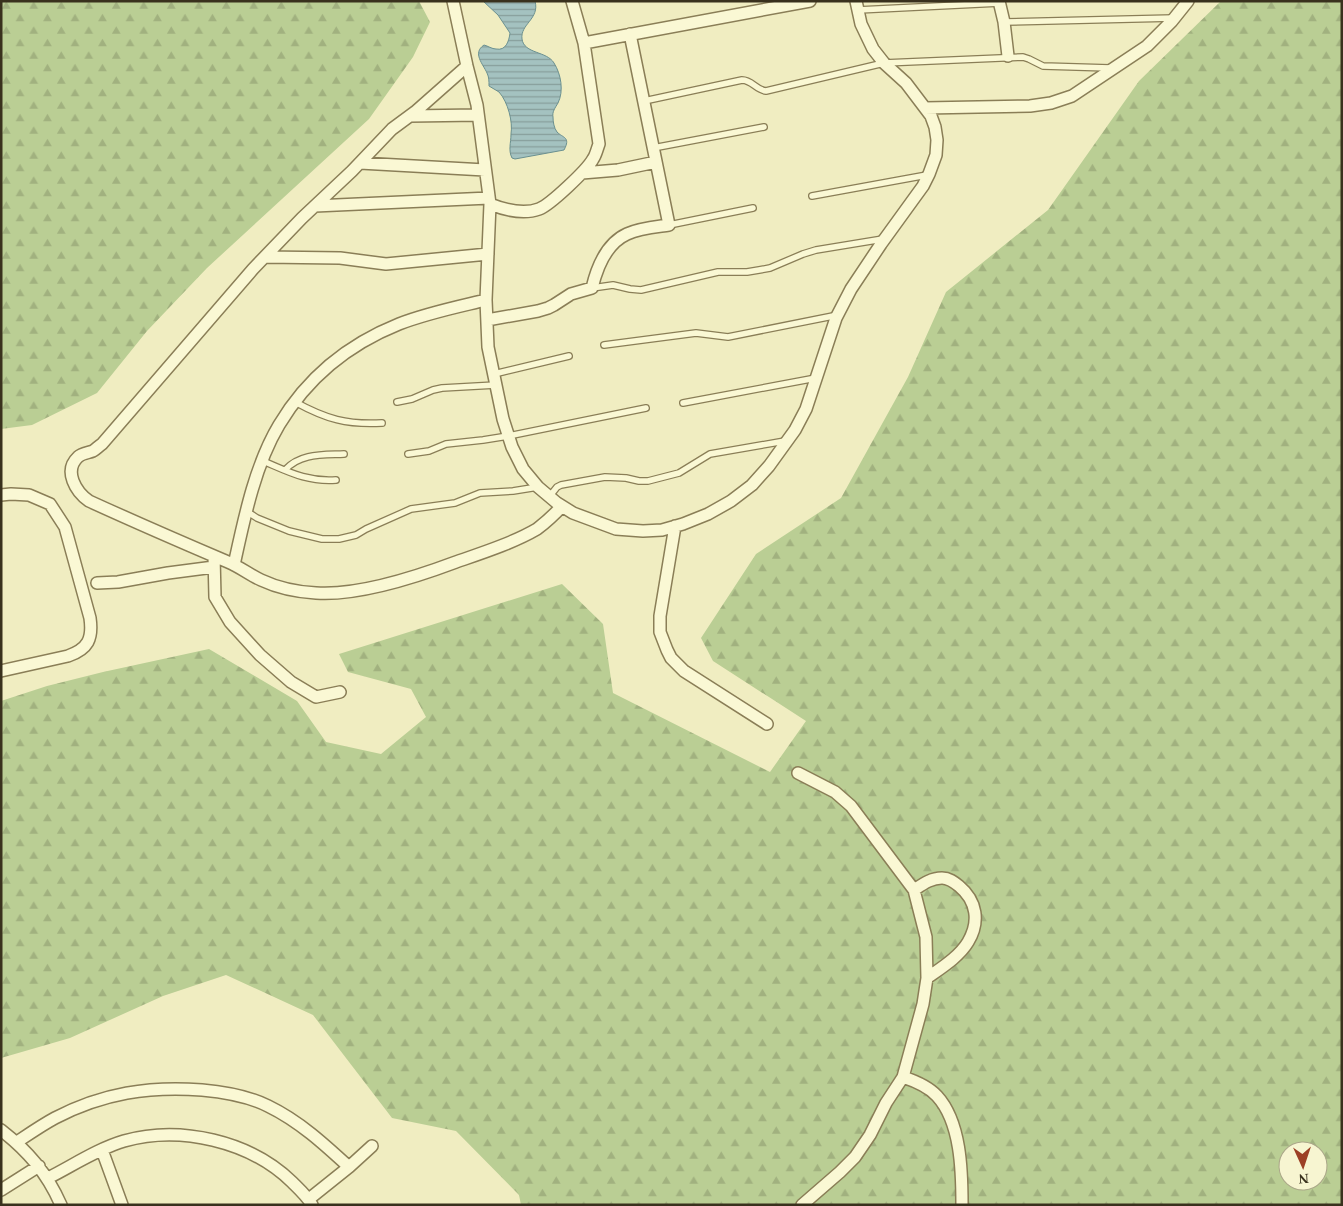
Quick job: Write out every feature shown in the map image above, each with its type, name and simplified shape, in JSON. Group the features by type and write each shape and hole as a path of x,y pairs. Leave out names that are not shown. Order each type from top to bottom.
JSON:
{"street":[{"path":"453,1 477,105 489,201 486,300 488,347 508,436 523,469 538,487 562,506 573,513 616,528 643,531 662,530 708,514 732,501 752,485 768,466 795,430 806,409 838,315 851,289 923,186 929,174 936,155 937,140 931,116 906,83 873,49 861,24 857,6"},
{"path":"315,206 489,201 505,210 529,212 540,209 582,172 594,158 599,144 584,43 572,1"},
{"path":"584,43 810,1"},
{"path":"925,108 1030,106 1051,103 1072,96 1148,46 1188,1"},
{"path":"999,2 1004,22 1008,56"},
{"path":"487,320 548,308 571,294 592,288 596,271 604,256 618,240 627,234 640,230 669,225 630,34"},
{"path":"467,66 410,116 392,129 265,257 102,444 77,457 73,465 72,478 79,493 89,501 214,562 234,565 262,580 294,591 330,593 363,590 448,566 490,550 536,529 549,520 562,506"},
{"path":"410,116 478,115"},
{"path":"582,172 618,170 656,162"},
{"path":"360,163 485,170"},
{"path":"265,257 340,258 386,264 488,254"},
{"path":"234,565 246,511 263,461 279,425 308,385 340,356 371,337 398,324 420,316 486,300"},
{"path":"1,495 30,495 50,504 65,527 91,627 88,643 78,653 1,671"},
{"path":"675,526 660,616 660,632 667,650 684,671 767,724"},
{"path":"97,583 118,582 214,562"},
{"path":"214,562 215,597 230,622 260,655 291,682 316,697 340,692"},
{"path":"798,773 834,792 851,806 914,890 926,937 927,978 903,1077 886,1103 870,1135 855,1157 802,1205"},
{"path":"914,890 928,880 942,878 952,881 971,899 976,917 968,943 955,957 927,978"},
{"path":"903,1077 916,1081 937,1095 948,1111 954,1125 960,1160 962,1205"},
{"path":"16,1142 74,1109 114,1096 138,1090 186,1089 231,1094 268,1105 310,1132 349,1167"},
{"path":"1,1130 16,1142 39,1166 48,1178 61,1205"},
{"path":"48,1178 102,1150 123,1142 140,1138 176,1135 208,1139 258,1157 287,1177 310,1202 372,1146"},
{"path":"102,1150 122,1205"},
{"path":"1,1190 39,1166"}],"lane":[{"path":"857,6 999,2"},
{"path":"1004,22 1174,18"},
{"path":"644,101 742,80 751,82 760,90 766,91 884,62 1008,56 1029,58 1043,66 1115,68"},
{"path":"653,148 764,127"},
{"path":"812,196 929,174"},
{"path":"669,225 752,208"},
{"path":"592,288 613,285 640,290 718,272 738,273 759,270 770,268 816,250 885,238"},
{"path":"604,345 696,333 728,337 838,315"},
{"path":"397,402 412,399 433,390 495,380 569,356"},
{"path":"683,403 816,378"},
{"path":"295,402 340,421 363,424 382,422"},
{"path":"408,454 430,451 446,444 508,436 646,408"},
{"path":"550,497 557,487 561,485 605,477 648,481 685,470 710,454 787,441"},
{"path":"285,470 291,463 306,457 344,454"},
{"path":"263,461 308,479 336,480"},
{"path":"246,511 257,518 288,531 322,539 339,539 356,534 411,509 455,503 480,493 538,487"}],"green space":[{"path":"1,1 419,1 430,22 413,57 369,119 207,268 147,331 97,393 32,425 1,429"},
{"path":"1221,1 1342,1 1342,1205 521,1205 519,1195 456,1131 392,1118 313,1015 226,975 163,996 70,1038 1,1058 1,701 47,686 103,672 209,649 297,701 326,742 381,754 426,717 411,689 348,672 339,654 562,584 603,624 613,693 770,772 806,721 713,661 701,638 756,554 841,498 908,377 946,292 1048,210 1139,81"}],"water":[{"path":"483,1 535,1 535,12 524,29 522,39 524,44 531,50 551,59 558,72 561,93 553,112 553,119 556,130 566,140 567,143 564,150 512,158 509,112 499,92 489,86 488,75 479,55 479,51 484,45 494,49 505,47 510,33 498,15"}]}
